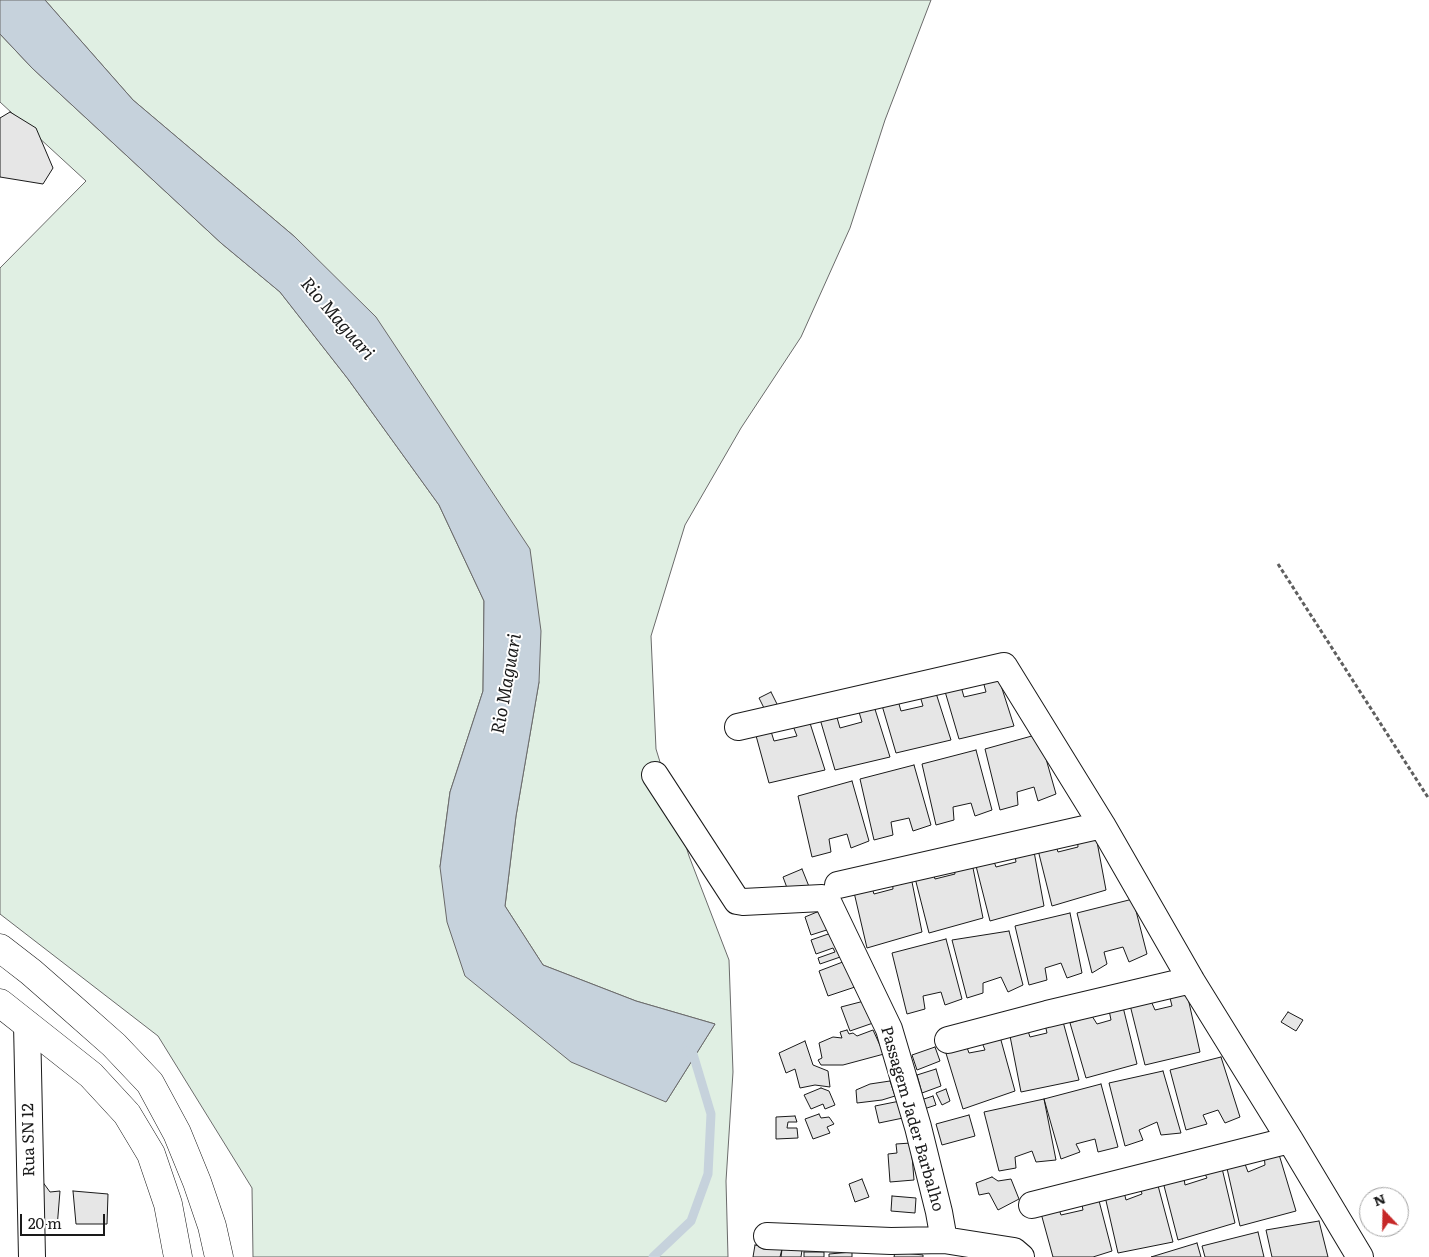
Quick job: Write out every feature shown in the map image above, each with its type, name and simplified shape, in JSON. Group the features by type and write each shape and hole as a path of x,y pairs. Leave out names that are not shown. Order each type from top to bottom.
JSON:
{"street":[{"path":"738,727 1004,666 1102,824 1191,980 1360,1257"},
{"name":"Passagem Jader Barbalho","path":"655,776 737,900 743,902 822,898 828,902 889,1029 918,1128 944,1240"},
{"path":"838,885 1102,824"},
{"path":"0,948 31,972 100,1032 150,1083 177,1133 197,1182 212,1226 218,1257"},
{"path":"948,1040 1047,1014 1191,980"},
{"path":"0,1003 91,1075 127,1114 151,1154 168,1204 178,1257"},
{"name":"Rua SN 12","path":"27,1024 32,1257"},
{"path":"1032,1205 1290,1140"},
{"path":"767,1236 891,1241 944,1240 1014,1251 1021,1257"}],"path":[{"path":"1278,564 1429,799"}],"green space":[{"path":"45,0 931,0 885,120 850,228 801,337 741,428 685,525 651,636 656,749 689,856 729,960 733,1072 726,1181 728,1257 253,1257 252,1188 158,1036 0,914 0,268 86,181 0,102 0,34 32,68 221,243 280,292 348,379 439,505 484,601 483,691 450,792 440,867 666,1102 715,1024 636,1001 543,965 505,906 516,816 539,682 295,237 133,100"}],"water":[{"path":"0,0 45,0 133,100 295,237 376,317 530,549 541,631 539,682 516,816 505,906 543,965 636,1001 715,1024 666,1102 571,1062 465,976 447,922 440,867 450,792 483,691 484,601 439,505 348,379 280,292 221,243 32,68 0,34"}],"building":[{"path":"10,112 36,128 53,168 43,184 0,177 0,118"},
{"path":"998,676 1014,726 959,739 944,688 960,683 964,697 986,692 983,681"},
{"path":"935,690 951,740 896,753 881,702 897,697 901,711 923,706 920,696"},
{"path":"771,692 779,708 767,714 759,698"},
{"path":"874,706 890,757 835,770 820,719 836,714 840,728 862,722 859,712"},
{"path":"809,720 825,770 769,783 755,732 770,728 774,741 797,736 793,726"},
{"path":"1039,734 1056,794 1038,801 1034,787 1017,792 1018,805 1000,810 985,749"},
{"path":"976,750 992,810 975,816 971,803 953,807 954,820 936,825 922,764"},
{"path":"914,765 931,825 913,831 909,818 891,822 893,835 874,840 860,779"},
{"path":"852,781 869,841 851,848 847,834 829,839 831,852 812,857 798,796"},
{"path":"1095,831 1106,890 1052,906 1037,846 1054,840 1058,852 1078,847 1077,835"},
{"path":"1033,846 1044,906 990,921 975,862 992,856 996,867 1016,862 1014,850"},
{"path":"971,858 983,918 929,933 914,874 931,867 935,879 955,874 953,863"},
{"path":"802,869 810,889 790,896 783,877"},
{"path":"910,872 922,932 867,948 853,888 870,882 874,894 893,889 892,877"},
{"path":"1133,899 1147,954 1129,962 1123,947 1104,952 1107,964 1092,973 1077,913"},
{"path":"829,907 836,927 811,935 805,917"},
{"path":"1070,913 1082,973 1067,978 1061,963 1045,968 1047,980 1029,985 1015,926"},
{"path":"837,931 846,955 820,964 818,958 835,952 833,948 816,954 811,940"},
{"path":"1009,931 1023,985 1008,992 1001,977 983,983 983,993 967,998 952,940"},
{"path":"946,939 962,999 945,1005 941,992 923,996 925,1009 907,1014 892,953"},
{"path":"848,960 858,986 828,996 819,971"},
{"path":"1186,989 1200,1052 1145,1065 1130,1005 1151,1001 1155,1010 1172,1006 1169,994"},
{"path":"868,1000 876,1022 850,1031 841,1007"},
{"path":"1123,1007 1137,1064 1086,1078 1070,1023 1092,1016 1097,1024 1111,1020 1109,1010"},
{"path":"1288,1012 1303,1020 1296,1031 1281,1022"},
{"path":"1062,1018 1079,1080 1021,1092 1009,1031 1026,1025 1030,1037 1047,1033 1044,1020"},
{"path":"847,1030 849,1034 853,1033 857,1036 873,1030 884,1054 843,1065 821,1065 818,1060 822,1058 819,1043 833,1037 842,1038 840,1032"},
{"path":"999,1033 1015,1091 963,1109 945,1050 965,1042 969,1053 985,1050 981,1040"},
{"path":"805,1041 813,1065 828,1071 830,1087 815,1085 800,1088 795,1069 786,1073 779,1053"},
{"path":"935,1047 940,1061 917,1070 912,1055"},
{"path":"1221,1057 1240,1117 1225,1123 1218,1110 1203,1115 1207,1124 1186,1130 1170,1070"},
{"path":"936,1069 941,1086 922,1093 917,1075"},
{"path":"1163,1071 1181,1133 1161,1135 1157,1122 1139,1130 1143,1140 1125,1146 1109,1083"},
{"path":"890,1081 895,1096 882,1100 857,1103 856,1090 870,1084"},
{"path":"1101,1084 1118,1147 1098,1152 1095,1139 1076,1144 1080,1152 1061,1159 1044,1099"},
{"path":"821,1088 829,1091 835,1105 825,1109 823,1104 811,1109 804,1095"},
{"path":"946,1089 950,1101 942,1105 936,1093"},
{"path":"933,1096 936,1105 924,1109 921,1100"},
{"path":"1044,1099 1056,1160 1036,1162 1032,1151 1015,1157 1016,1168 999,1171 984,1112"},
{"path":"900,1101 903,1118 879,1123 875,1106"},
{"path":"819,1114 821,1118 829,1117 834,1124 827,1127 830,1133 813,1139 805,1119"},
{"path":"969,1115 975,1136 942,1145 936,1124"},
{"path":"795,1116 797,1122 788,1122 787,1128 797,1128 798,1138 776,1139 776,1117"},
{"path":"911,1143 914,1180 890,1182 888,1154 897,1153 896,1144"},
{"path":"1278,1151 1296,1211 1240,1226 1226,1164 1242,1156 1248,1172 1265,1165 1264,1155"},
{"path":"1221,1164 1235,1223 1178,1240 1162,1178 1183,1172 1185,1185 1207,1178 1202,1168"},
{"path":"992,1177 998,1181 1011,1179 1019,1199 998,1210 989,1193 979,1195 976,1183"},
{"path":"1156,1178 1173,1242 1118,1253 1104,1192 1123,1188 1126,1200 1142,1194 1139,1183"},
{"path":"862,1179 869,1197 855,1202 849,1184"},
{"path":"42,1181 50,1192 60,1191 57,1228 39,1222"},
{"path":"73,1191 108,1194 107,1224 76,1224"},
{"path":"1097,1193 1112,1251 1093,1257 1053,1257 1039,1206 1056,1201 1061,1215 1083,1210 1081,1200"},
{"path":"892,1196 916,1198 915,1213 891,1211"},
{"path":"1319,1221 1328,1257 1272,1257 1266,1230"},
{"path":"1258,1232 1264,1257 1205,1257 1202,1246"},
{"path":"1197,1243 1201,1257 1151,1257"},
{"path":"755,1245 782,1249 780,1257 753,1257"},
{"path":"782,1249 802,1250 801,1257 781,1257"},
{"path":"804,1252 824,1252 824,1257 804,1257"},
{"path":"852,1252 852,1257 829,1257 829,1254"},
{"path":"895,1252 923,1255 923,1257 894,1257"}],"waterway":[{"name":"Rio Maguari","path":"653,1257 691,1221 708,1174 711,1114 693,1054 687,1051"}]}
